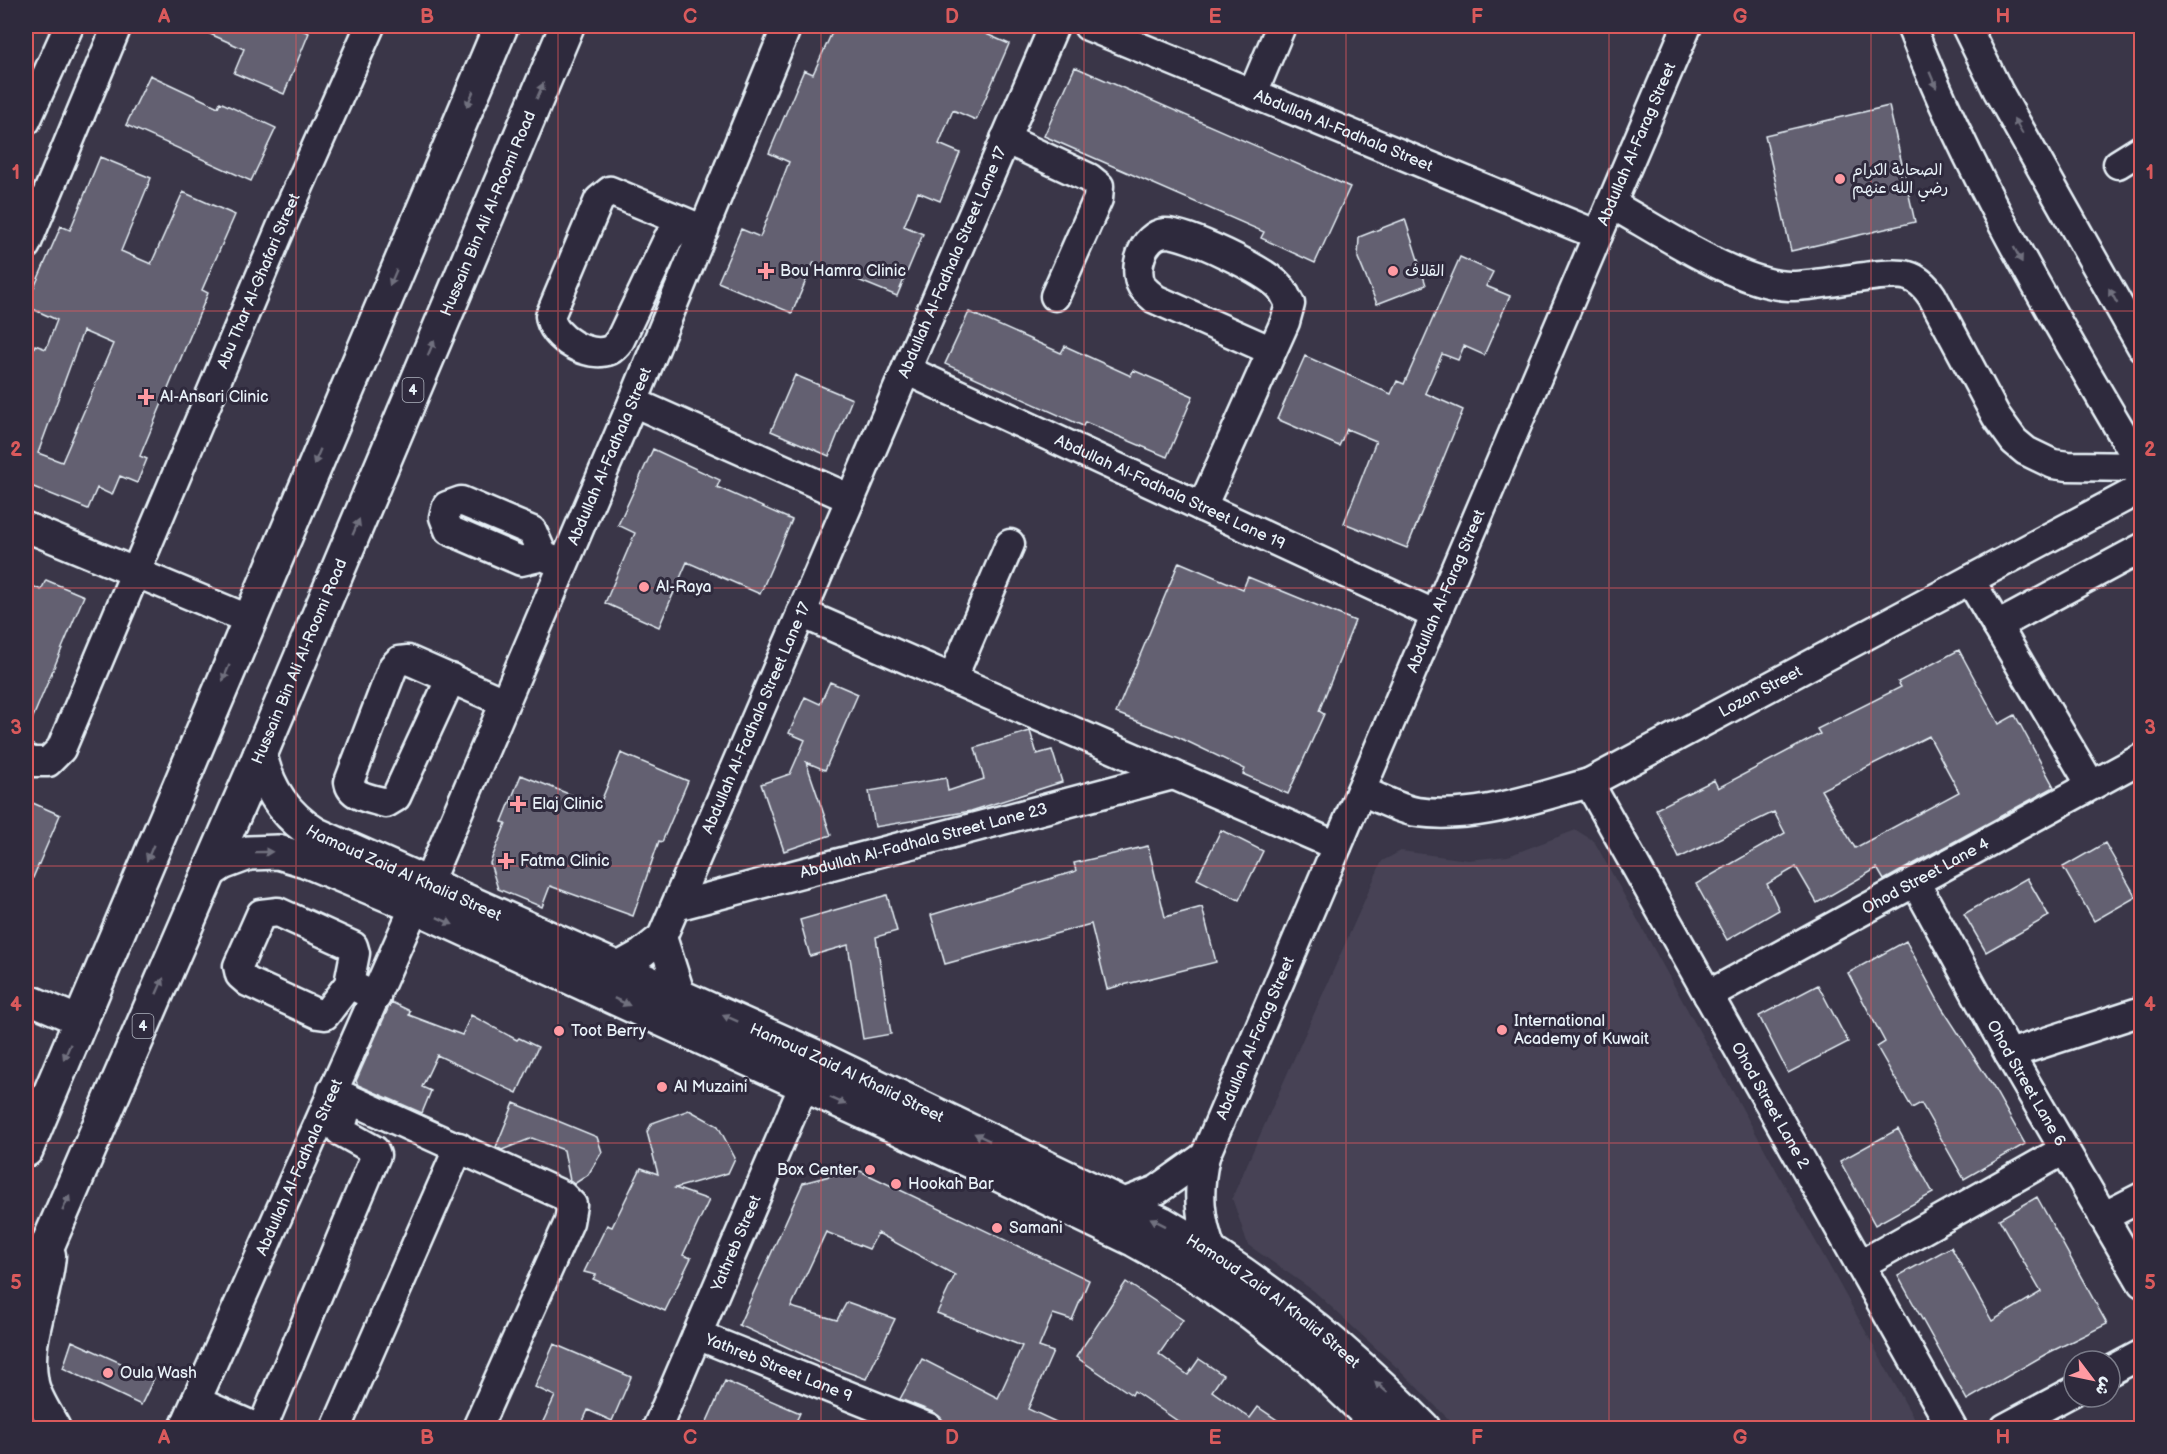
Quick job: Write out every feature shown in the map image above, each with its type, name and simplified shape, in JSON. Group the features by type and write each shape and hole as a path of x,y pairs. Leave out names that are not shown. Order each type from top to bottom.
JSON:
{"main road":[{"path":"26,1150 248,619 501,26"},
{"name":"Hussain Bin Ali Al-Roomi Road","path":"26,1295 260,756 567,26"},
{"name":"Hamoud Zaid Al Khalid Street","path":"260,756 266,778 276,798 300,825 315,834 421,896 804,1086 973,1162 1135,1240 1187,1269 1252,1313 1312,1360 1379,1427"},
{"name":"Hamoud Zaid Al Khalid Street","path":"210,871 222,863 249,853 278,852 305,860 421,896 616,968 816,1057 1120,1203 1212,1252 1290,1309 1394,1399 1423,1428"}],"street":[{"path":"26,121 69,26"},
{"path":"26,245 117,26"},
{"name":"Abu Thar Al-Ghafari Street","path":"26,759 33,762 48,762 62,748 285,218 370,26"},
{"name":"Abdullah Al-Fadhala Street","path":"184,1428 340,1095 376,997 504,702 552,560 633,402 694,226 788,26"},
{"name":"Abdullah Al-Fadhala Street Lane 17","path":"616,968 641,954 662,937 1054,26"},
{"name":"Abdullah Al-Fadhala Street","path":"1088,26 1598,235"},
{"path":"1253,93 1281,26"},
{"name":"Abdullah Al-Farag Street","path":"1212,1252 1200,1215 1199,1185 1205,1156 1687,26"},
{"path":"1611,204 1728,269 1766,283 1807,286 1891,275 1912,277 1920,282 1932,296 2004,429 2026,451 2054,464 2068,466 2142,467 2130,425 1995,213 1939,93 1911,26"},
{"path":"1966,26 1998,91 2142,347"},
{"path":"1005,139 1089,177 1099,186 1098,199 1055,296"},
{"path":"610,191 694,226 668,239 620,340 611,349 601,352 574,345 555,331 550,316 599,200 610,191"},
{"path":"1202,507 1272,351 1285,322 1290,304 1281,287 1253,267 1178,234 1161,233 1148,244 1139,258 1138,274 1142,286 1155,299 1272,351"},
{"name":"Abdullah Al-Fadhala Street Lane 19","path":"906,370 1436,615"},
{"path":"633,402 850,499"},
{"name":"Lozan Street","path":"1360,791 1415,811 1456,814 1497,807 1589,783 2142,488"},
{"path":"26,527 248,619"},
{"path":"952,679 1010,544"},
{"path":"1998,626 2142,548"},
{"path":"1970,580 2091,785"},
{"path":"801,614 1337,846"},
{"path":"451,678 396,797 386,803 355,793 350,788 349,782 393,667 399,661 408,660 451,678 504,702"},
{"name":"Ohod Street Lane 4","path":"1708,995 2142,758"},
{"name":"Abdullah Al-Fadhala Street Lane 23","path":"676,906 1173,775"},
{"name":"Ohod Street Lane 2","path":"1589,783 1952,1428"},
{"name":"Ohod Street Lane 6","path":"1915,882 2009,1054 2142,1283"},
{"path":"662,937 681,996"},
{"path":"349,984 376,997"},
{"path":"26,998 80,1022"},
{"path":"2009,1054 2142,1011"},
{"name":"Yathreb Street","path":"657,1428 816,1057"},
{"path":"196,1401 260,1428 376,1155 374,1150 340,1131 340,1095 562,1195 572,1205 569,1222 477,1428"},
{"path":"336,1428 459,1147"},
{"path":"1860,1265 2064,1150"},
{"path":"1120,1203 1157,1190 1205,1156"},
{"path":"2103,1217 2142,1197"},
{"path":"52,1234 50,1273 31,1349 34,1385 56,1428"},
{"name":"Yathreb Street Lane 9","path":"697,1335 929,1428"},
{"path":"2122,1365 2142,1354"},
{"path":"2004,1428 2062,1397"}],"shaded area":[{"name":"International Academy of Kuwait","path":"1576,830 1594,841 1919,1428 1457,1428 1405,1375 1314,1291 1248,1245 1232,1198 1382,861 1401,851 1468,860 1508,856"}],"building":[{"path":"192,26 291,26 309,33 284,94 234,73 244,49"},
{"path":"835,26 968,26 1009,44 976,120 953,110 939,144 960,153 940,201 918,192 904,226 923,234 897,296 814,262 792,313 718,282 741,229 760,237 789,162 769,153 804,70 813,74"},
{"path":"1075,67 1350,187 1315,263 1261,238 1264,232 1044,136"},
{"path":"150,75 218,107 220,102 276,128 251,181 126,125"},
{"name":"الصحابة الكرام رضي الله عنهم","path":"1889,106 1915,222 1791,251 1765,135"},
{"path":"100,157 151,178 121,251 151,264 183,192 235,215 202,290 208,293 140,456 147,459 137,483 120,476 112,495 97,488 88,509 26,484 26,356 30,358 35,345 46,349 57,320 26,306 61,226 70,230","holes":["83,331 113,344 62,462 38,453"]},
{"name":"القلاف","path":"1405,219 1426,285 1377,304 1358,258 1359,237"},
{"path":"1460,257 1493,272 1486,286 1510,296 1484,355 1464,346 1458,360 1442,354 1425,393 1463,410 1407,548 1344,523 1376,441 1347,429 1339,446 1277,419 1305,356 1391,394 1397,381 1404,384"},
{"path":"969,312 1061,353 1065,346 1131,376 1133,370 1193,396 1167,457 1085,422 1083,426 945,364"},
{"path":"795,375 852,399 829,456 771,431"},
{"path":"653,449 720,480 717,487 792,520 760,594 687,562 659,627 605,603 635,533 618,525"},
{"path":"1179,562 1243,589 1248,577 1355,621 1319,711 1324,714 1288,794 1243,774 1245,769 1178,737 1116,713"},
{"path":"46,580 84,596 26,734 26,583 41,590"},
{"path":"1959,650 1999,724 2015,715 2054,787 1884,880 1877,868 1817,903 1796,867 1767,884 1779,910 1727,940 1696,884 1785,833 1774,812 1679,858 1656,809 1714,780 1718,788 1820,734 1817,729 1901,687 1898,682","holes":["1929,736 1959,792 1855,848 1821,790"]},
{"path":"830,682 858,694 825,770 806,762 831,835 784,851 761,784 790,774 805,740 789,733 805,697 820,704"},
{"path":"1030,731 1037,754 1052,750 1062,782 971,811 875,827 869,791 946,778 948,791 984,779 975,748"},
{"path":"621,753 688,781 662,842 659,841 633,916 550,886 542,907 498,889 490,863 506,823 502,822 521,775 599,806"},
{"path":"26,800 60,815 26,894"},
{"path":"1221,830 1263,851 1239,900 1197,879"},
{"path":"2105,843 2136,897 2094,921 2063,867"},
{"path":"1148,846 1165,917 1202,907 1216,962 1107,989 1091,924 945,964 931,915 1076,871 1074,863"},
{"path":"2027,878 2049,916 1986,952 1964,914"},
{"path":"887,895 897,931 876,937 891,1034 863,1039 848,945 810,956 800,920"},
{"path":"1906,941 1942,1008 1992,1085 2025,1144 1964,1179 1921,1103 1912,1108 1877,1047 1885,1042 1848,973"},
{"path":"1818,985 1848,1042 1788,1073 1759,1016"},
{"path":"391,1002 410,1011 409,1015 462,1035 471,1015 517,1040 519,1038 538,1047 517,1093 437,1055 422,1087 431,1091 422,1113 358,1085 356,1081"},
{"path":"514,1103 597,1137 602,1152 588,1175 574,1184 570,1181 564,1150 532,1138 502,1150 496,1147"},
{"path":"689,1110 718,1126 735,1158 728,1173 675,1188 709,1200 683,1255 691,1258 665,1311 593,1279 596,1275 584,1272 607,1225 612,1227 641,1168 658,1174 647,1132 652,1123"},
{"path":"1898,1129 1933,1193 1875,1225 1840,1161"},
{"path":"856,1169 1089,1280 1072,1320 1053,1314 1039,1347 1053,1352 1028,1409 1069,1428 955,1428 945,1424 935,1413 900,1399 922,1359 998,1398 1022,1346 937,1313 955,1275 878,1233 869,1249 826,1232 791,1307 837,1320 847,1302 895,1319 866,1379 817,1361 739,1325 803,1183"},
{"path":"2037,1197 2107,1324 2046,1354 1967,1400 1898,1276 1951,1247 1992,1321 2041,1292 1999,1219"},
{"path":"1126,1282 1183,1320 1159,1354 1188,1375 1199,1359 1223,1375 1212,1391 1250,1418 1258,1407 1289,1428 1188,1428 1134,1391 1132,1395 1076,1357"},
{"name":"Oula Wash","path":"72,1341 154,1378 141,1405 63,1368"},
{"path":"554,1344 631,1377 612,1421 588,1410 580,1428 540,1428 555,1396 535,1387"},
{"path":"725,1381 800,1413 793,1428 704,1428"}],"place":[{"name":"الصحابة الكرام رضي الله عنهم","path":"1840,179"},
{"name":"Bou Hamra Clinic","path":"766,271"},
{"name":"القلاف","path":"1393,271"},
{"name":"Al-Ansari Clinic","path":"146,397"},
{"name":"Al-Raya","path":"644,587"},
{"name":"Elaj Clinic","path":"518,804"},
{"name":"Fatma Clinic","path":"506,861"},
{"name":"International Academy of Kuwait","path":"1502,1030"},
{"name":"Toot Berry","path":"559,1031"},
{"name":"Al Muzaini","path":"662,1087"},
{"name":"Box Center","path":"870,1170"},
{"name":"Hookah Bar","path":"896,1184"},
{"name":"Samani","path":"997,1228"},
{"name":"Oula Wash","path":"108,1373"}]}
